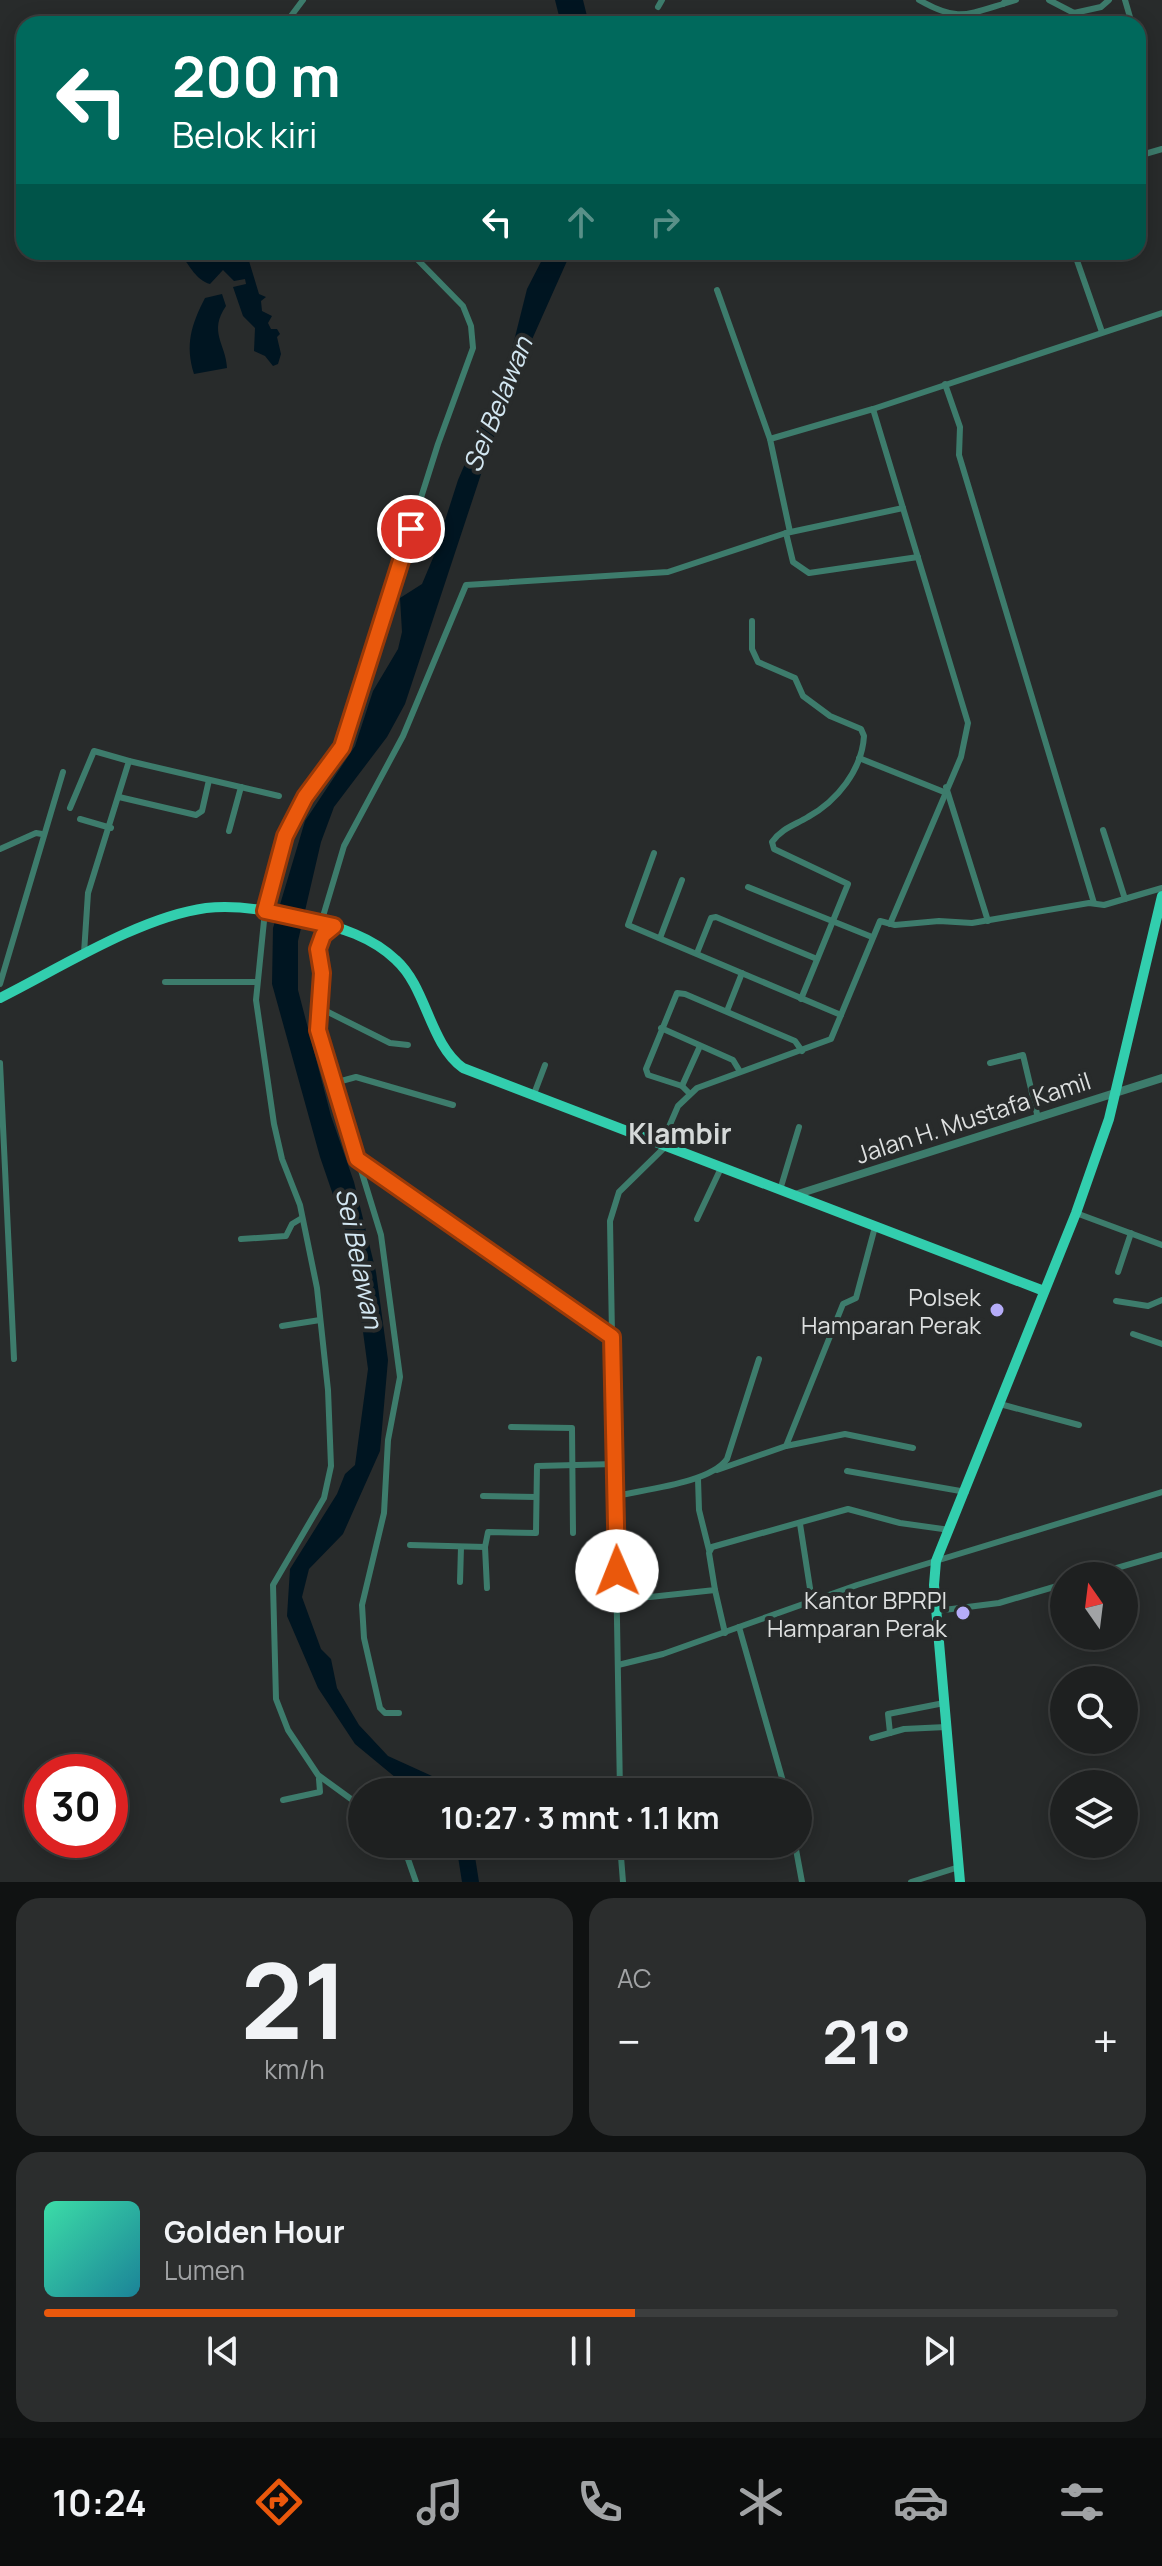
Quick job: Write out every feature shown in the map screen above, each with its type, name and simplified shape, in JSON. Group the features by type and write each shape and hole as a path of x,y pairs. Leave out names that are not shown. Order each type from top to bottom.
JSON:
{"main road":[{"path":"960,1882 936,1611 936,1561 1076,1213 1116,1092 1162,896"},
{"path":"0,998 174,914 209,908 267,911 334,926 368,939 398,962 457,1064 1044,1291"}],"street":[{"path":"919,0 942,13 959,16 1016,0"},
{"path":"1049,0 1076,13 1101,7 1109,0"},
{"path":"283,1800 320,1792 322,1786 279,1709 272,1598 275,1580 324,1498 331,1479 328,1390 320,1320 302,1218 274,1124 268,1071 256,1021 257,982 267,911 285,836 305,797 342,747 438,444 473,348 471,326 463,306 418,260"},
{"path":"1077,260 1102,332"},
{"path":"717,290 770,439 793,562 809,573 918,557"},
{"path":"770,439 873,409 1162,313"},
{"path":"945,384 960,427 959,455 1094,903"},
{"path":"873,409 968,723 961,757 890,924"},
{"path":"318,922 344,846 403,736 466,585 668,572 788,533 903,508"},
{"path":"752,621 752,649 758,662 795,678 803,696 820,709 861,729 864,736 859,758 837,797 782,831 772,842 774,849 848,884 801,999"},
{"path":"70,808 94,751 279,796"},
{"path":"859,758 945,790"},
{"path":"84,956 88,893 111,828 129,761"},
{"path":"0,984 44,842 42,834 63,772"},
{"path":"119,797 196,815 202,811 209,780"},
{"path":"229,831 241,787"},
{"path":"945,790 988,921"},
{"path":"80,819 111,828"},
{"path":"1103,830 1125,899"},
{"path":"0,849 36,833 42,834"},
{"path":"654,853 627,924 841,1015"},
{"path":"660,938 682,880"},
{"path":"748,887 872,937"},
{"path":"620,1778 612,1337 613,1205 623,1187 665,1144 678,1106 689,1093 739,1070 831,1039 880,921 890,924 988,921 1094,903 1104,905 1162,888"},
{"path":"697,953 711,918 716,917 817,959"},
{"path":"334,926 323,935 318,949 322,973 318,1030 381,1235 400,1383 388,1440 384,1513 365,1585 362,1621 380,1708 385,1713 399,1713"},
{"path":"727,1011 742,973"},
{"path":"165,982 257,982"},
{"path":"689,1093 682,1086 646,1072 646,1062 677,993 795,1041 802,1051"},
{"path":"318,1007 390,1043 408,1045"},
{"path":"661,1028 733,1060 739,1070"},
{"path":"682,1086 700,1046"},
{"path":"990,1063 1023,1055 1038,1118"},
{"path":"0,1063 14,1359"},
{"path":"534,1094 545,1065"},
{"path":"334,1083 356,1077 453,1105"},
{"name":"Jalan H. Mustafa Kamil","path":"795,1195 1162,1078"},
{"path":"780,1190 799,1127"},
{"path":"357,1159 612,1337"},
{"path":"697,1219 721,1168"},
{"path":"1076,1213 1162,1245"},
{"path":"241,1239 286,1236 292,1224 302,1218"},
{"path":"786,1446 843,1304 855,1300 875,1227"},
{"path":"1118,1272 1131,1233"},
{"path":"1116,1301 1148,1306 1162,1300"},
{"path":"282,1326 320,1320"},
{"path":"1133,1334 1162,1344"},
{"path":"717,1470 727,1459 759,1359"},
{"path":"1000,1404 1079,1425"},
{"path":"511,1427 572,1428 573,1533"},
{"path":"616,1496 698,1479 786,1446 845,1434 913,1448"},
{"path":"487,1588 485,1547 488,1532 536,1533 537,1466 615,1464"},
{"path":"847,1471 966,1492"},
{"path":"698,1479 699,1510 725,1633"},
{"path":"618,1665 725,1633 936,1561 1162,1492"},
{"path":"483,1496 536,1497"},
{"path":"709,1550 848,1509 900,1523 950,1530"},
{"path":"800,1524 812,1601"},
{"path":"410,1545 485,1547"},
{"path":"460,1582 461,1547"},
{"path":"1138,1562 1162,1555"},
{"path":"936,1611 999,1603 1050,1588"},
{"path":"618,1597 715,1590"},
{"path":"739,1627 782,1778"},
{"path":"890,1733 888,1714 944,1703"},
{"path":"872,1738 946,1727"},
{"path":"318,1775 332,1789 348,1795"},
{"path":"407,1858 416,1882"},
{"path":"621,1858 623,1882"},
{"path":"798,1858 802,1882"},
{"path":"911,1882 959,1867"}],"water":[{"path":"555,0 583,0 587,16 559,16"},
{"path":"184,260 249,260 259,294 266,297 261,301 262,311 272,316 268,323 280,334 277,337 281,354 278,364 273,366 265,356 254,351 255,328 243,316 233,287 246,284 245,279 234,281 223,270 210,284"},
{"name":"Sei Belawan","path":"542,260 567,260 530,344 490,447 405,704 387,737 334,807 321,842 298,941 298,990 331,1116 354,1182 376,1272 388,1360 380,1451 343,1534 309,1569 302,1597 321,1649 331,1659 337,1688 359,1725 388,1756 433,1778 396,1778 355,1744 318,1688 287,1616 290,1569 337,1494 345,1474 355,1465 368,1369 352,1250 320,1157 272,984 273,928 305,821 355,746 373,691 398,649 402,632 400,598 422,584 458,480 509,361 527,289"},
{"path":"222,294 226,306 218,323 218,331 227,368 194,374 190,344 196,317 205,298"},
{"path":"458,1858 475,1858 479,1882 462,1882"}],"place":[{"name":"Polsek Hamparan Perak","path":"997,1310"},
{"name":"Kantor BPRPI Hamparan Perak","path":"963,1613"}],"district":[{"name":"Klambir","path":"680,1133"}],"route":[{"path":"411,529 342,747 309,790 285,836 273,870 265,911 334,926 323,935 318,949 322,973 318,1030 357,1159 612,1337 617,1571"}]}
